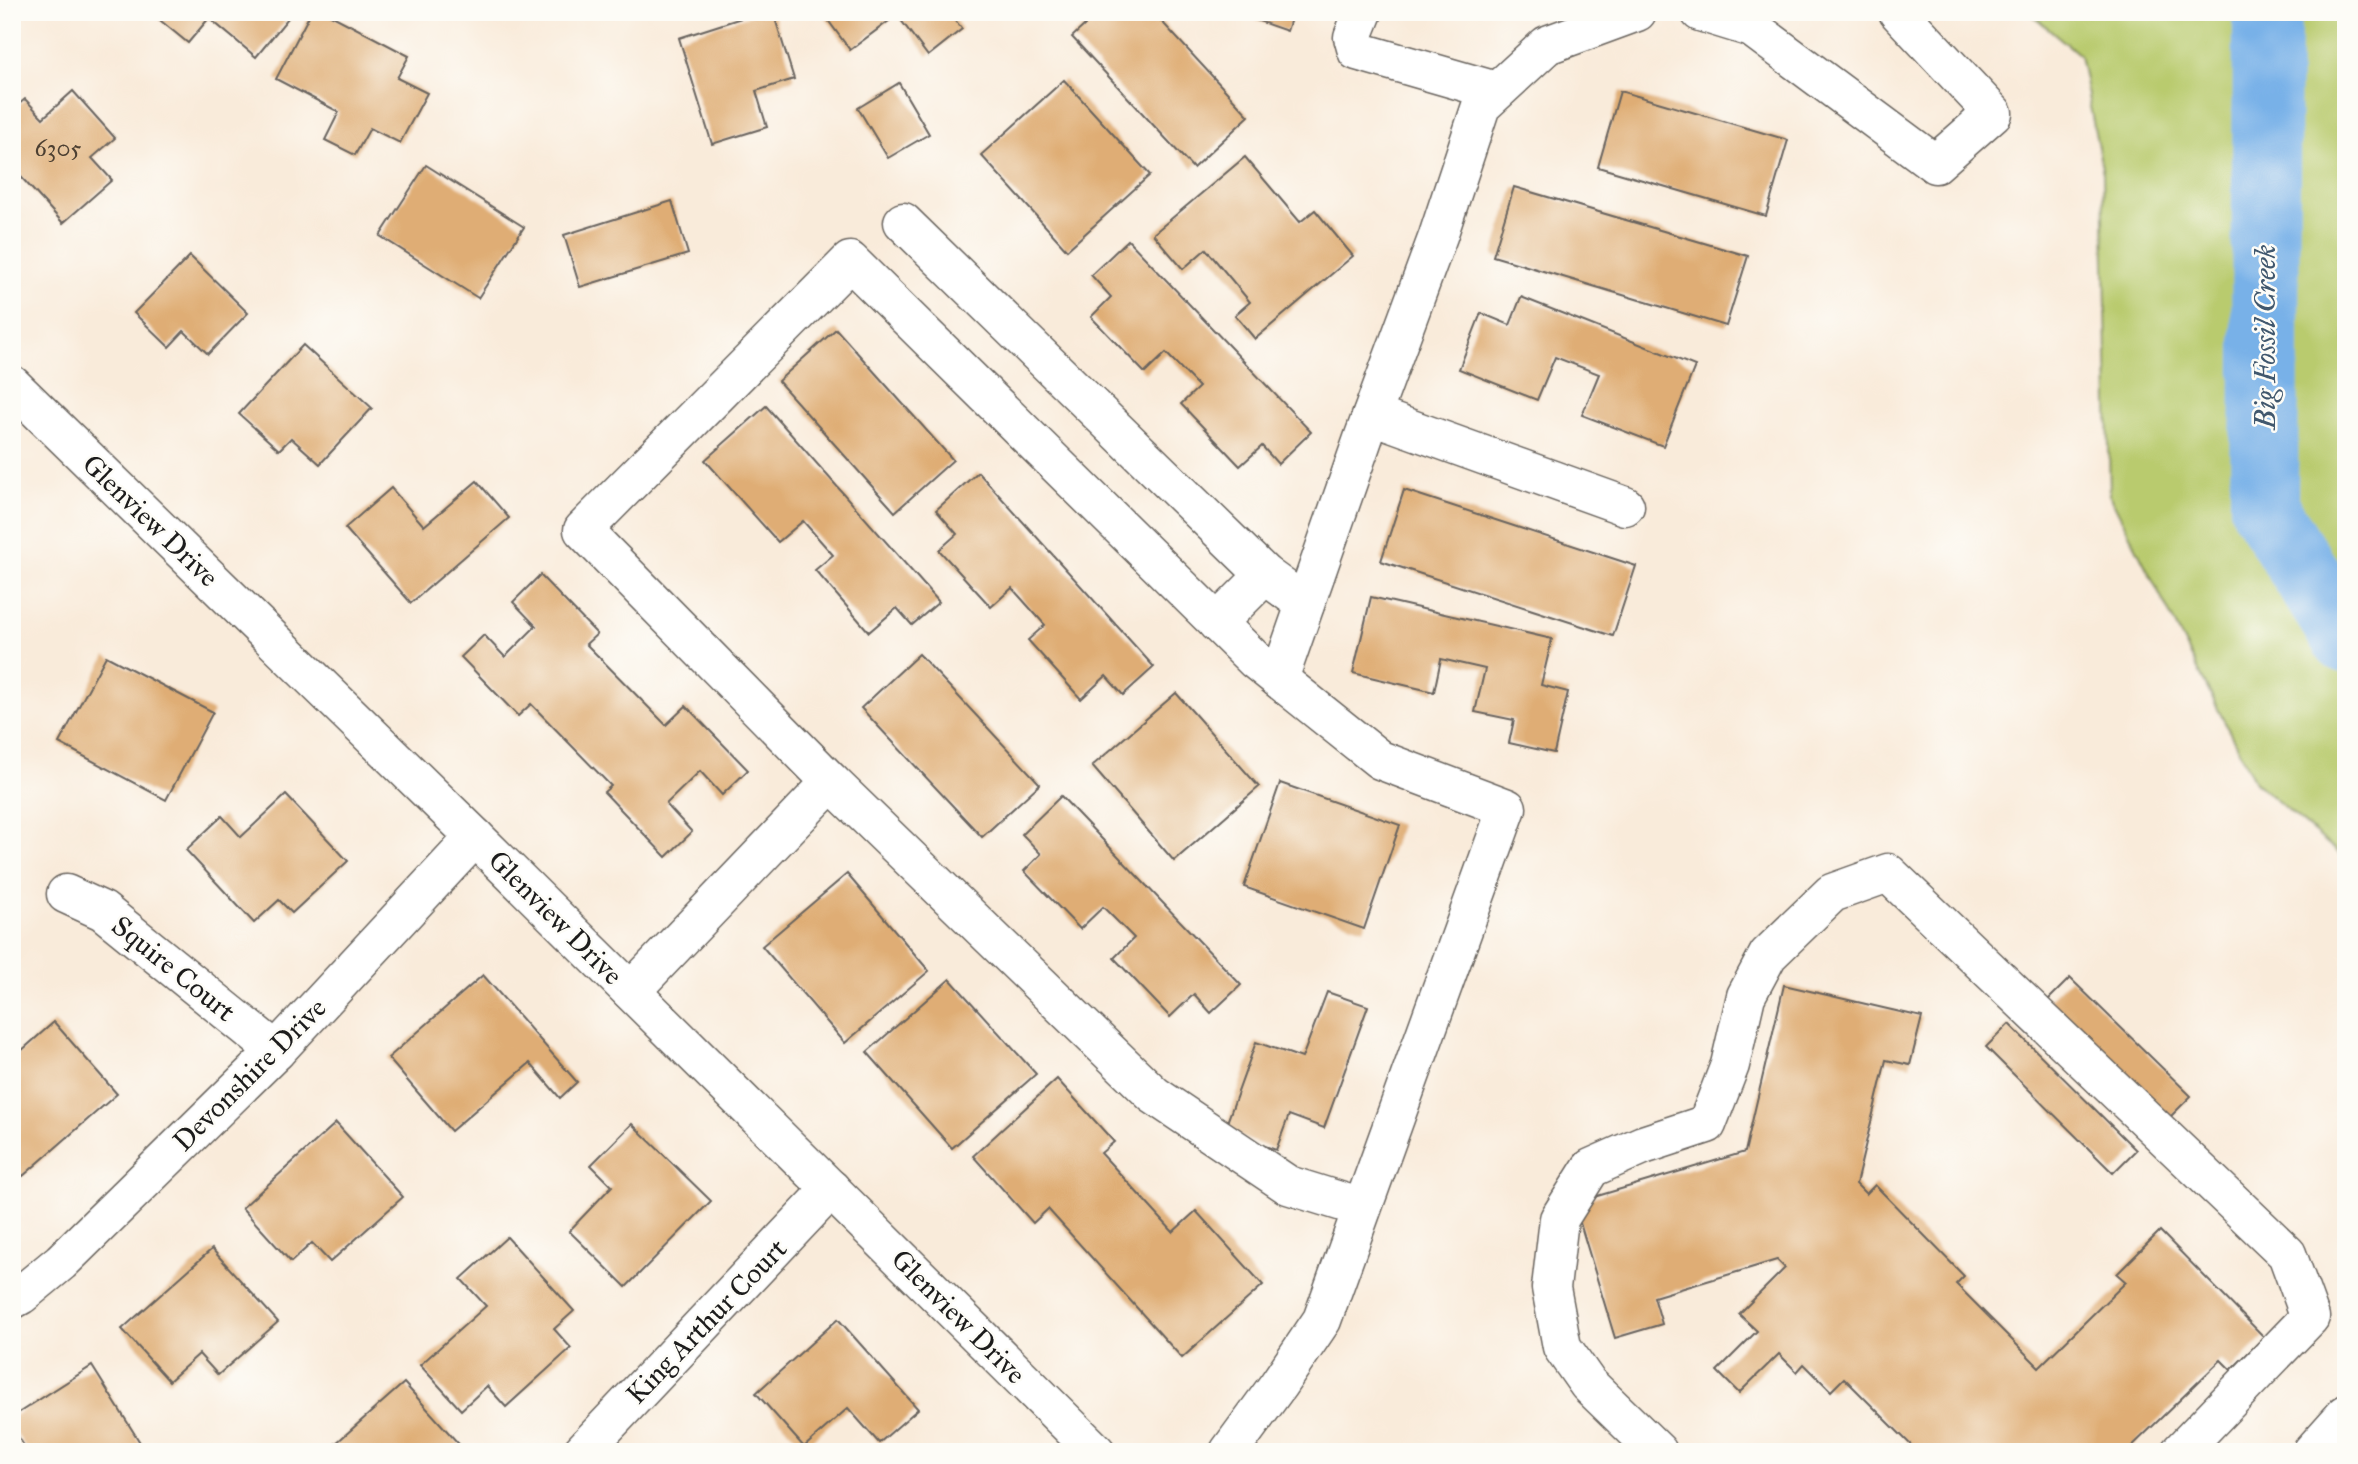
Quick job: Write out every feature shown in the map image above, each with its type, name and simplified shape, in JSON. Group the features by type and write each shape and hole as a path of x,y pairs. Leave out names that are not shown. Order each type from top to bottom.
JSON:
{"main road":[{"path":"1363,12 1353,37 1357,51 1496,91"},
{"path":"1700,12 1752,27 1935,163 1993,113 1898,12"},
{"path":"1279,679 1438,236 1481,106 1547,45 1613,15"},
{"path":"903,222 1265,575 1305,604"},
{"path":"1229,1452 1322,1320 1507,808 1380,760 1255,660 850,261 583,530 831,782 1154,1095 1288,1185 1362,1208"},
{"name":"Glenview Drive","path":"12,385 475,837 1096,1452"},
{"path":"1372,415 1625,506"},
{"path":"1217,623 1265,575"},
{"path":"631,991 831,782"},
{"name":"Devonshire Drive","path":"12,1300 61,1262 276,1051 475,837"},
{"path":"1658,1452 1588,1384 1562,1347 1551,1288 1559,1219 1591,1168 1643,1145 1707,1124 1730,1065 1746,996 1768,955 1832,893 1888,873 2287,1254 2310,1317 2180,1452"},
{"name":"Squire Court","path":"66,894 103,911 276,1051"},
{"name":"King Arthur Court","path":"582,1452 831,1189"},
{"path":"2312,1452 2346,1414"}],"green space":[{"path":"2029,12 2346,12 2346,859 2255,782 2110,496 2103,173 2080,55"}],"building":[{"path":"150,12 293,12 256,57 209,18 188,43"},
{"path":"311,12 325,12 409,56 397,78 427,93 400,143 370,128 355,155 325,140 339,112 276,79"},
{"path":"760,12 773,12 794,79 756,91 767,127 712,144 679,38"},
{"path":"822,12 949,12 962,29 928,56 897,15 850,50"},
{"path":"1099,12 1153,12 1249,116 1193,168 1072,37"},
{"path":"1233,12 1293,12 1287,31"},
{"path":"1064,80 1150,175 1067,250 981,155"},
{"path":"899,83 929,134 888,158 858,108"},
{"path":"73,91 115,138 92,158 112,180 63,223 12,167 12,110 25,99 43,118"},
{"path":"1620,91 1788,140 1766,216 1598,167"},
{"path":"1245,157 1300,222 1315,210 1353,256 1255,339 1235,315 1250,302 1206,249 1183,269 1153,234"},
{"path":"426,165 524,227 478,298 380,236"},
{"path":"1514,187 1748,256 1726,326 1493,256"},
{"path":"672,201 688,254 580,287 564,235"},
{"path":"1128,240 1311,432 1278,464 1262,446 1240,466 1181,404 1199,387 1166,353 1145,373 1091,317 1111,297 1091,275"},
{"path":"190,256 248,313 208,354 184,331 169,347 134,313"},
{"path":"1521,297 1695,366 1663,446 1582,415 1599,374 1555,357 1537,400 1459,369 1481,313 1510,325"},
{"path":"836,329 953,460 895,512 778,381"},
{"path":"303,345 372,408 320,464 291,438 279,450 239,414"},
{"path":"766,406 939,602 912,625 897,608 869,632 815,570 833,555 803,521 778,542 705,460"},
{"path":"978,472 1154,667 1123,695 1106,676 1081,699 1028,640 1045,625 1012,588 991,607 939,550 957,534 936,510"},
{"path":"477,481 509,518 411,603 345,528 391,488 424,526"},
{"path":"1404,490 1636,566 1613,636 1381,561"},
{"path":"540,575 597,634 586,644 666,725 686,706 748,770 722,795 700,771 666,804 692,832 666,857 604,792 611,786 531,704 518,716 461,657 484,635 505,657 536,626 513,602"},
{"path":"1371,597 1552,639 1541,685 1568,692 1554,753 1509,743 1514,720 1475,712 1485,669 1441,659 1434,692 1353,673"},
{"path":"919,654 1040,784 982,837 861,708"},
{"path":"106,656 213,712 166,800 59,743"},
{"path":"1176,693 1259,787 1174,861 1092,766"},
{"path":"1280,783 1400,825 1364,929 1244,887"},
{"path":"286,795 348,861 292,913 279,900 254,923 186,850 222,816 241,837"},
{"path":"1061,796 1241,985 1211,1013 1194,994 1170,1017 1114,958 1134,938 1103,907 1080,929 1024,871 1041,854 1022,834"},
{"path":"847,874 929,971 845,1043 762,946"},
{"path":"483,975 577,1082 560,1098 530,1063 451,1131 388,1058"},
{"path":"2070,978 2191,1096 2169,1118 2048,1000"},
{"path":"950,979 1036,1074 952,1148 867,1052"},
{"path":"1784,985 1922,1017 1910,1065 1886,1060 1856,1184 1866,1194 1875,1185 1964,1276 1956,1284 2039,1367 2126,1282 2117,1274 2160,1231 2264,1337 2231,1370 2221,1360 2126,1452 1918,1452 1844,1378 1831,1391 1804,1364 1797,1372 1779,1354 1739,1393 1717,1371 1757,1331 1739,1314 1785,1268 1777,1260 1654,1297 1662,1324 1615,1338 1574,1203 1745,1152"},
{"path":"1327,992 1368,1006 1324,1128 1289,1115 1276,1150 1224,1131 1256,1042 1302,1058"},
{"path":"54,1022 117,1094 23,1176 12,1163 12,1059"},
{"path":"2009,1024 2136,1150 2113,1173 1986,1047"},
{"path":"1057,1079 1114,1142 1101,1153 1173,1232 1196,1211 1263,1285 1182,1358 1048,1209 1033,1223 973,1156"},
{"path":"336,1123 403,1197 330,1262 312,1243 291,1262 242,1208"},
{"path":"632,1124 711,1201 626,1287 569,1231 612,1186 591,1165"},
{"path":"507,1237 574,1311 554,1329 571,1348 506,1407 487,1386 461,1410 420,1365 486,1306 461,1279"},
{"path":"212,1249 278,1322 218,1375 199,1354 169,1381 122,1329"},
{"path":"838,1319 918,1409 879,1443 848,1408 804,1447 756,1393"},
{"path":"92,1366 146,1452 28,1452 12,1427 12,1417"},
{"path":"404,1383 466,1452 326,1452"}],"waterway":[{"name":"Big Fossil Creek","path":"2267,12 2264,507 2346,639"}]}
